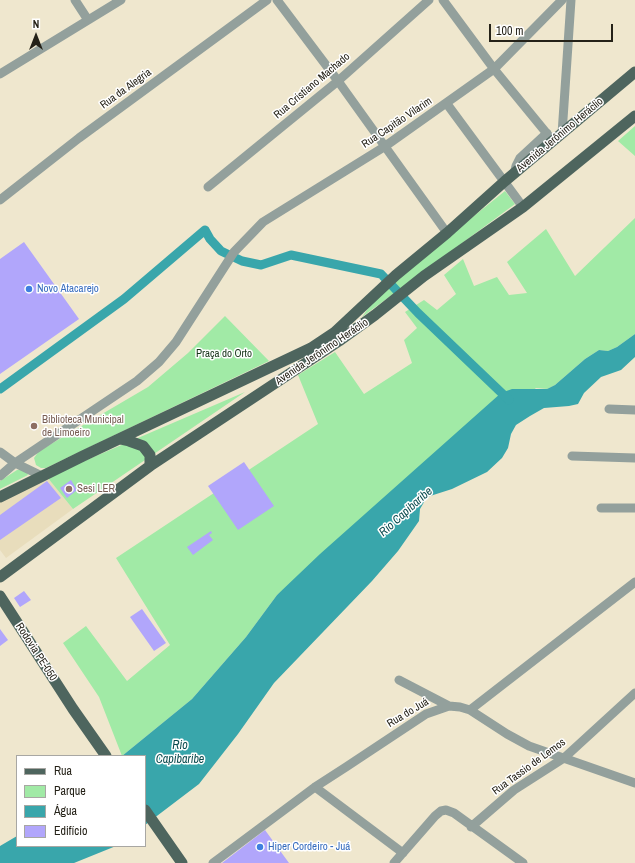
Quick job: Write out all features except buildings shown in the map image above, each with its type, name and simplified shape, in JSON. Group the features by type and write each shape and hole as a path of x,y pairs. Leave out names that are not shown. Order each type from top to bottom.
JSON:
{"main road":[{"name":"Avenida Jerônimo Heráclio","path":"0,497 311,348 335,332 396,275 514,174 554,136 635,72"},
{"name":"Avenida Jerônimo Heráclio","path":"0,577 150,466 339,341 375,315 405,290 523,207 635,116"},
{"path":"120,439 129,440 142,446 150,455 150,466"},
{"name":"Rodovia PE-050","path":"0,596 72,709 105,755"},
{"path":"146,811 182,863"}],"street":[{"path":"75,0 88,20"},
{"path":"0,74 121,0"},
{"name":"Rua da Alegria","path":"0,200 79,138 267,0"},
{"path":"277,0 338,81 446,233"},
{"name":"Rua Cristiano Machado","path":"208,187 338,81 429,0"},
{"path":"443,0 494,69 554,136"},
{"name":"Rua Capitão Vilarim","path":"0,476 15,463 137,381 159,362 176,342 231,256 263,222 384,147 447,104 494,69 562,0"},
{"path":"554,136 571,0"},
{"path":"447,104 523,207"},
{"path":"609,409 635,410"},
{"path":"0,452 15,463 42,476"},
{"path":"572,456 635,458"},
{"path":"601,508 635,508"},
{"path":"635,582 470,710 517,740 635,783"},
{"path":"399,680 449,706"},
{"name":"Rua Tassio de Lemos","path":"471,827 514,790 564,758 635,693"},
{"name":"Rua do Juá","path":"213,863 315,787 426,714 449,706 470,710"},
{"path":"315,787 403,853"},
{"path":"394,863 436,816 442,811 451,811 471,827 523,863"}],"shaded area":[{"path":"47,477 73,509 6,558 0,550 0,502"}],"green space":[{"path":"635,126 635,156 618,141"},
{"path":"505,191 515,204 362,317 369,307 403,273"},
{"path":"635,218 635,334 617,347 608,351 599,350 585,359 555,385 547,389 536,388 277,595 246,637 192,699 122,755 99,697 63,643 86,626 127,681 170,645 116,558 318,424 298,375 335,352 364,394 412,363 404,340 417,328 405,312 424,300 437,310 456,294 444,275 463,259 474,286 497,277 509,295 527,293 507,262 546,229 575,276"},
{"name":"Praça do Orto","path":"225,316 269,361 46,468 41,468 36,465 34,458 39,451 148,387 188,353"},
{"path":"245,392 73,509 47,477"},
{"path":"22,469 26,471 28,475 0,489 0,481 17,470"}],"water":[{"name":"Rio Capibaribe","path":"635,334 635,357 621,370 601,377 584,393 578,404 544,408 530,416 516,425 511,434 508,448 502,458 487,472 452,489 427,497 420,509 419,521 398,551 372,581 274,683 238,734 199,784 146,824 146,755 123,755 192,699 246,637 277,595 320,554 501,393 512,389 547,389 555,385 585,359 599,350 608,351 617,347"},
{"path":"16,837 16,847 114,847 74,863 0,863 0,846"}],"waterway":[{"path":"0,389 124,299 205,230 210,239 221,251 242,261 261,265 291,255 381,274 418,313 509,400"}],"place":[{"name":"Novo Atacarejo","path":"29,289"},
{"name":"Biblioteca Municipal de Limoeiro","path":"34,426"},
{"name":"Sesi LER","path":"69,489"},
{"name":"Hiper Cordeiro - Juá","path":"260,847"}]}
